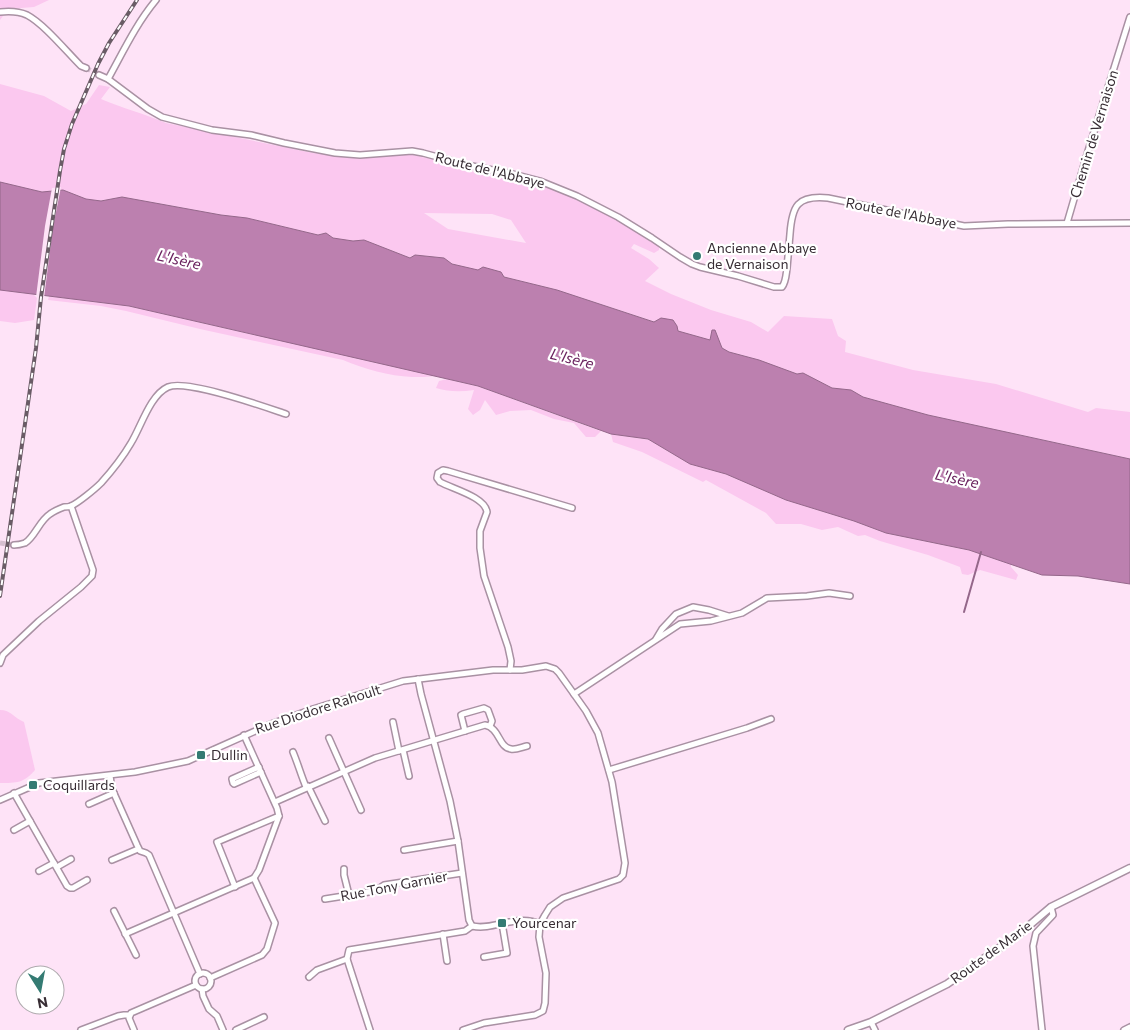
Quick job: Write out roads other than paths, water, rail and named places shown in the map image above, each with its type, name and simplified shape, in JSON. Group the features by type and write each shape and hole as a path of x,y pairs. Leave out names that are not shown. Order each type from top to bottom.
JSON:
{"street":[{"path":"108,79 135,29 156,0"},
{"path":"0,12 14,11 36,21 80,66 86,68"},
{"name":"Chemin de Vernaison","path":"1067,223 1130,17"},
{"name":"Route de l'Abbaye","path":"99,75 108,79 148,109 162,117 212,130 251,134 303,148 335,154 360,155 412,151 423,152 467,165 540,181 578,196 618,217 692,264 774,287 782,287 785,282 790,223 793,212 801,202 811,198 828,198 964,226 1130,223"},
{"path":"14,545 22,544 28,540 48,515 71,506 95,488 108,475 138,432 149,406 162,391 169,387 187,386 212,391 286,414"},
{"path":"510,670 511,661 508,647 483,568 480,536 487,509 480,501 440,482 437,478 438,473 443,470 448,471 572,508"},
{"path":"0,663 4,655 92,576 92,570 71,506"},
{"path":"463,1030 484,1023 536,1015 543,1011 546,1003 546,973 540,937 540,924 545,915 550,907 563,898 612,881 623,875 625,863 609,770 598,733 574,694 680,624 711,621 742,613 767,598 829,593 850,596"},
{"path":"654,641 676,614 693,607 728,616"},
{"name":"Rue Diodore Rahoult","path":"0,800 46,781 110,776 188,761 244,734 313,708 418,679 493,670 522,670 546,666 555,669 574,694"},
{"path":"418,679 448,789 458,841 469,920 472,926"},
{"path":"466,731 461,715 484,708 487,708 492,721 490,726"},
{"path":"609,770 747,728 770,719"},
{"path":"393,722 409,776"},
{"path":"275,802 374,758 485,725 495,730 506,747 511,749 527,746"},
{"path":"125,934 254,878 259,870 279,816 275,802 244,734"},
{"path":"329,738 361,810"},
{"path":"293,752 300,769 300,774 325,821"},
{"path":"260,769 234,784 231,780 232,779 260,769"},
{"path":"110,776 114,793 138,849 149,856 200,974"},
{"path":"14,793 67,886 73,888 86,880"},
{"path":"90,804 114,793"},
{"path":"235,887 217,842 279,816"},
{"path":"14,830 30,821"},
{"path":"404,850 458,841"},
{"path":"112,860 138,849"},
{"path":"39,871 71,859"},
{"name":"Route de Marie","path":"848,1030 871,1022 947,984 1018,935 1051,907 1130,868"},
{"path":"344,869 349,895"},
{"name":"Rue Tony Garnier","path":"325,899 375,891 384,885 462,873"},
{"path":"210,978 262,955 267,949 275,923 254,878"},
{"path":"1042,1030 1033,946 1036,934 1053,915 1051,907"},
{"path":"114,911 136,955"},
{"path":"370,1030 347,960 349,950 465,931 472,926 481,927 521,920 540,924"},
{"path":"484,956 507,953 502,923"},
{"path":"443,934 448,961"},
{"path":"309,977 317,970 347,960"},
{"path":"196,985 196,977 200,974 206,974 210,978 211,983 202,989"},
{"path":"196,985 202,989 209,1009 217,1016 223,1030"},
{"path":"81,1030 118,1016 130,1015 134,1011 196,985"},
{"path":"130,1015 134,1030"},
{"path":"236,1030 264,1017"},
{"path":"871,1022 875,1030"},
{"path":"1124,1030 1130,1027"}],"water":[{"name":"L'Isère","path":"0,182 42,192 63,190 86,199 101,201 122,197 247,218 318,235 326,233 333,238 353,241 364,240 410,258 415,255 444,258 452,264 478,270 483,267 501,272 504,277 557,290 654,322 661,318 673,320 678,331 710,340 712,330 715,330 722,348 729,352 759,360 797,374 803,373 832,388 851,390 863,397 928,415 1130,459 1130,584 1078,576 1042,575 969,550 886,533 786,500 726,474 690,464 648,439 611,434 478,386 129,306 0,290"}],"waterway":[{"path":"964,612 981,552"}],"tunnel":[{"path":"86,68 99,75"},
{"path":"0,543 14,545"}],"railway":[{"path":"0,596 36,348 41,297 64,149 72,124 98,64 109,43 137,0"}],"place":[{"name":"Ancienne Abbaye de Vernaison","path":"697,256"},
{"name":"Dullin","path":"201,755"},
{"name":"Coquillards","path":"33,785"},
{"name":"Yourcenar","path":"502,923"}]}
